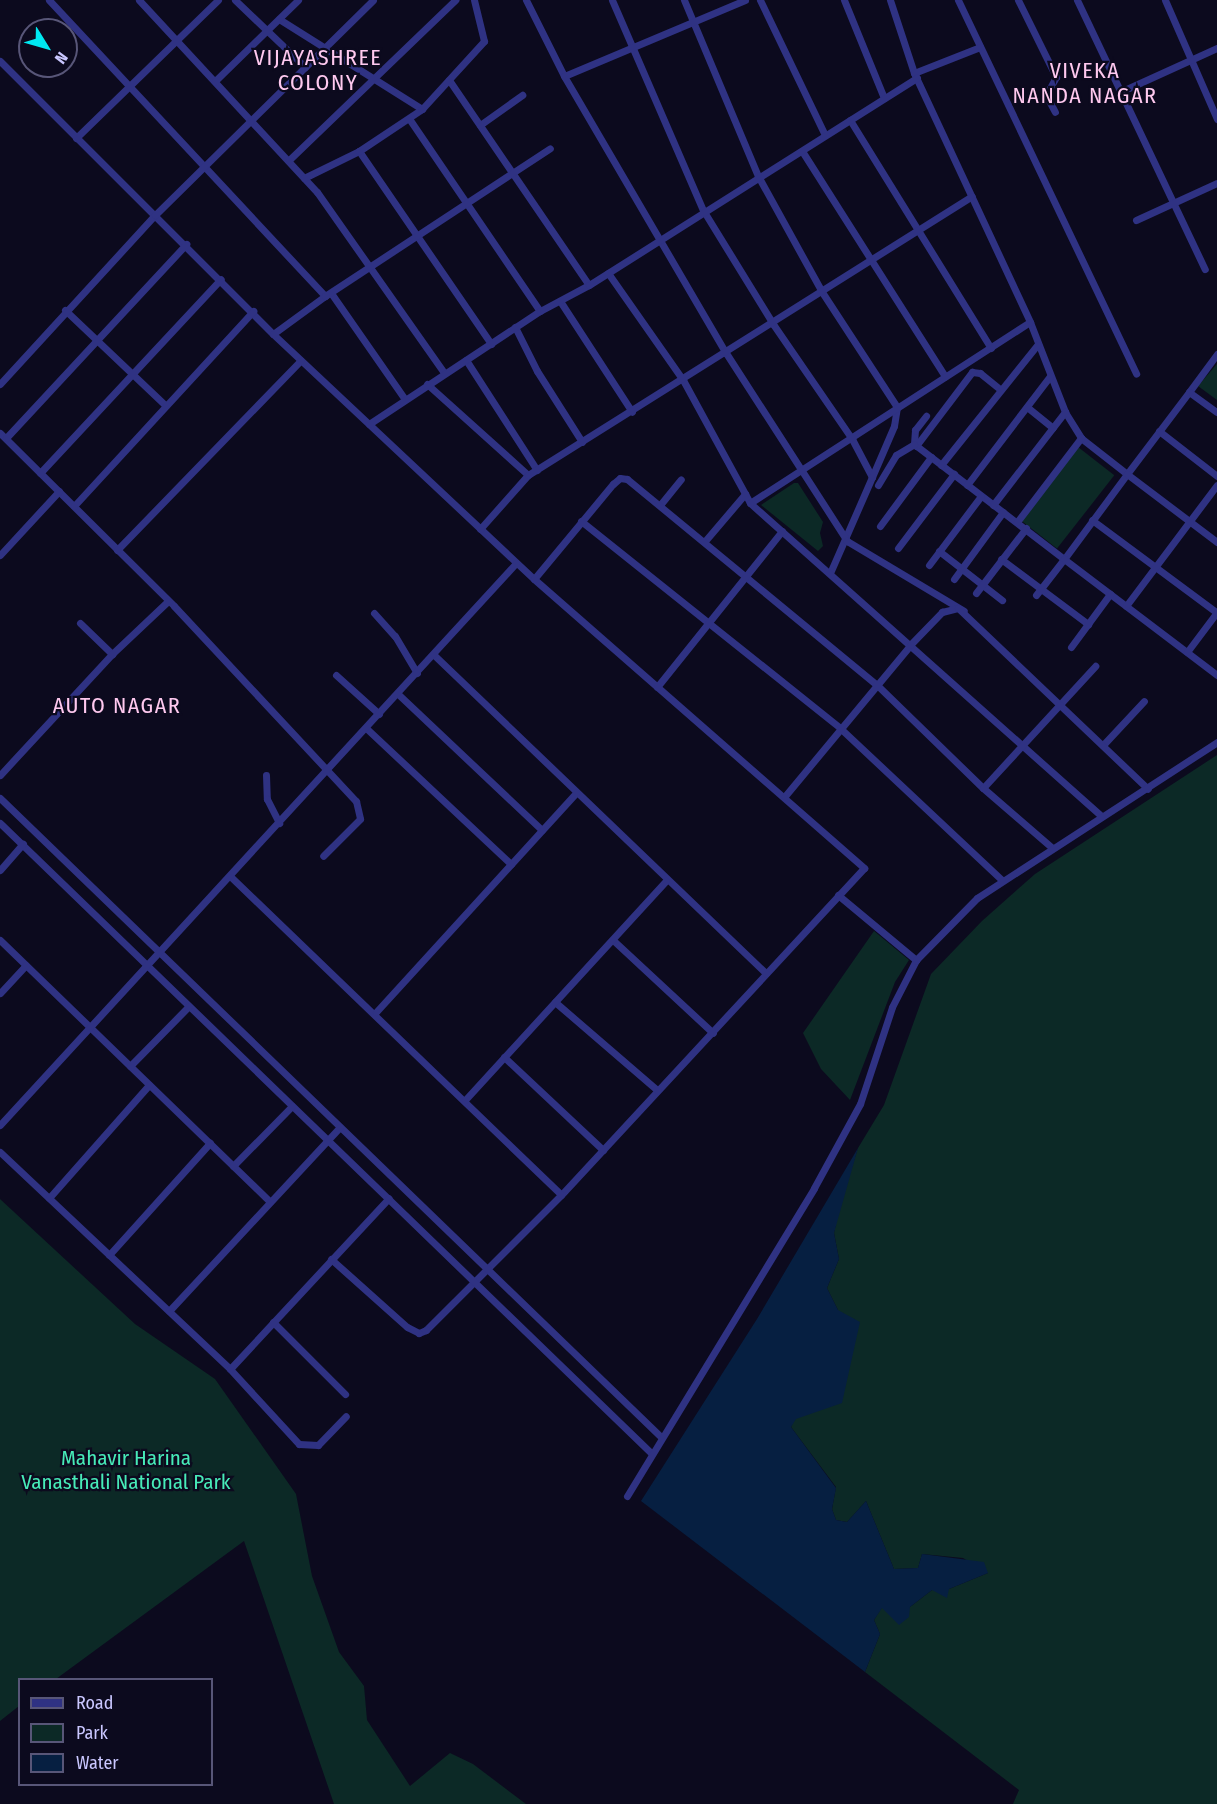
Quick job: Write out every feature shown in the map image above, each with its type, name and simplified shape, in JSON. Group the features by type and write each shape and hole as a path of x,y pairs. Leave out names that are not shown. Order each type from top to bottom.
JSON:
{"street":[{"path":"49,0 328,294 404,398"},
{"path":"139,0 290,160 372,266 444,373"},
{"path":"76,138 218,0"},
{"path":"235,0 305,67"},
{"path":"214,81 298,0"},
{"path":"0,384 65,310 155,214 373,0"},
{"path":"290,160 454,0"},
{"path":"304,178 359,150 410,120 422,109 484,41 474,0"},
{"path":"526,0 564,76 662,238 726,353 800,472 847,541 964,611 1148,789"},
{"path":"612,0 630,48 703,210 773,324 852,439 872,477"},
{"path":"684,0 758,176 822,292 897,407 894,426 847,541 830,573"},
{"path":"564,76 745,0"},
{"path":"760,0 825,135"},
{"path":"844,0 884,98"},
{"path":"890,0 916,76 1030,322 1037,345 1065,412 1081,438 1217,542"},
{"path":"958,0 1136,374"},
{"path":"1018,0 1056,77 1046,95 1055,112"},
{"path":"1077,0 1205,269"},
{"path":"1165,0 1217,120"},
{"path":"279,19 422,109"},
{"path":"369,424 404,398 540,311 589,285 703,210 802,151 916,76 980,47"},
{"path":"1120,92 1217,48"},
{"path":"0,61 222,279 273,334 480,529 864,868 561,1194 475,1281 419,1333 407,1328 331,1258"},
{"path":"449,80 589,285"},
{"path":"480,125 522,95"},
{"path":"410,120 540,311"},
{"path":"850,120 991,348"},
{"path":"273,334 328,294 550,148"},
{"path":"359,150 491,344"},
{"path":"802,151 945,376"},
{"path":"1136,220 1217,183"},
{"path":"480,529 528,475 773,324 972,196"},
{"path":"6,438 186,244"},
{"path":"608,273 683,380 750,504 911,644 1101,816"},
{"path":"40,473 222,279"},
{"path":"560,301 632,412"},
{"path":"65,310 166,406"},
{"path":"74,506 253,311"},
{"path":"750,504 1030,322"},
{"path":"515,327 537,371 582,442"},
{"path":"941,465 1037,345"},
{"path":"1039,592 1217,354"},
{"path":"117,550 301,360"},
{"path":"466,360 537,470"},
{"path":"878,485 896,455 915,445 972,372 980,373 1000,389"},
{"path":"967,485 1050,376"},
{"path":"427,384 528,475"},
{"path":"1189,392 1217,412"},
{"path":"1027,407 1053,428"},
{"path":"993,505 1065,412"},
{"path":"915,445 915,430 926,416"},
{"path":"1159,431 1217,476"},
{"path":"0,432 168,601 328,769 360,811 360,819 323,856"},
{"path":"1017,522 1081,438"},
{"path":"915,445 1217,675"},
{"path":"880,525 931,457"},
{"path":"898,548 954,474"},
{"path":"534,579 581,520 620,478 660,505 747,574 876,684 983,788 1051,847"},
{"path":"660,505 681,478"},
{"path":"1126,606 1217,485"},
{"path":"0,555 59,491"},
{"path":"705,541 745,494"},
{"path":"929,565 981,496"},
{"path":"954,579 1004,512"},
{"path":"581,520 711,622 840,728 1002,880"},
{"path":"1092,520 1217,612 1186,652"},
{"path":"976,593 1026,528"},
{"path":"657,687 782,531"},
{"path":"939,551 1002,600"},
{"path":"1001,559 1039,592 1088,624"},
{"path":"0,1125 159,951 231,877 516,562"},
{"path":"1071,647 1110,594"},
{"path":"0,775 112,654 168,601"},
{"path":"785,796 911,644 942,612 958,608 964,611"},
{"path":"374,613 395,636 417,673"},
{"path":"80,623 112,654"},
{"path":"434,655 666,881 766,973"},
{"path":"983,788 1095,666"},
{"path":"336,675 379,714"},
{"path":"398,693 542,830"},
{"path":"1104,745 1144,701"},
{"path":"366,728 511,864"},
{"path":"627,1496 650,1452 814,1188 860,1104 892,1007 916,960 950,921 1002,880 1051,847 1148,789 1217,742"},
{"path":"266,776 267,799 279,823"},
{"path":"376,1012 576,793"},
{"path":"0,798 660,1436"},
{"path":"0,823 650,1452"},
{"path":"0,870 23,844"},
{"path":"231,877 376,1012 561,1194"},
{"path":"465,1100 666,881"},
{"path":"838,895 916,960"},
{"path":"0,940 270,1202"},
{"path":"614,940 713,1033"},
{"path":"0,993 26,965"},
{"path":"555,1002 657,1090"},
{"path":"130,1066 188,1007"},
{"path":"504,1057 603,1150"},
{"path":"50,1198 149,1085"},
{"path":"233,1166 292,1106"},
{"path":"169,1311 340,1127"},
{"path":"110,1255 210,1143"},
{"path":"0,1152 230,1368 299,1444 318,1445 346,1416"},
{"path":"230,1368 389,1198"},
{"path":"273,1322 345,1394"}],"green space":[{"path":"1217,364 1217,400 1198,386"},
{"path":"1078,447 1114,475 1057,549 1021,520"},
{"path":"794,483 798,483 823,522 820,533 823,546 818,551 761,505"},
{"path":"1217,755 1217,1804 1013,1804 1019,1790 865,1672 880,1634 874,1620 882,1607 899,1624 910,1607 932,1590 949,1589 988,1573 963,1558 922,1554 918,1568 894,1569 866,1501 847,1522 836,1520 832,1509 836,1487 791,1427 838,1310 827,1288 839,1259 834,1233 840,1204 858,1148 884,1105 931,974 982,921 1035,874"},
{"path":"874,931 909,960 895,982 850,1100 821,1069 803,1033"},
{"name":"Mahavir Harina Vanasthali National Park","path":"0,1199 135,1324 215,1379 296,1494 312,1576 339,1652 364,1686 367,1720 410,1786 450,1753 473,1764 526,1804 334,1804 244,1541 57,1678 18,1678 18,1707 0,1721"}],"water":[{"path":"858,1148 834,1233 839,1259 827,1288 838,1310 860,1322 842,1403 796,1419 791,1427 836,1488 832,1509 836,1520 847,1522 866,1501 894,1569 918,1568 922,1554 984,1562 988,1573 949,1589 947,1598 932,1590 910,1607 909,1617 899,1625 882,1608 874,1620 880,1634 865,1672 641,1501 757,1319"}],"district":[{"name":"VIJAYASHREE COLONY","path":"318,70"},
{"name":"VIVEKA NANDA NAGAR","path":"1085,82"},
{"name":"AUTO NAGAR","path":"117,706"}]}
